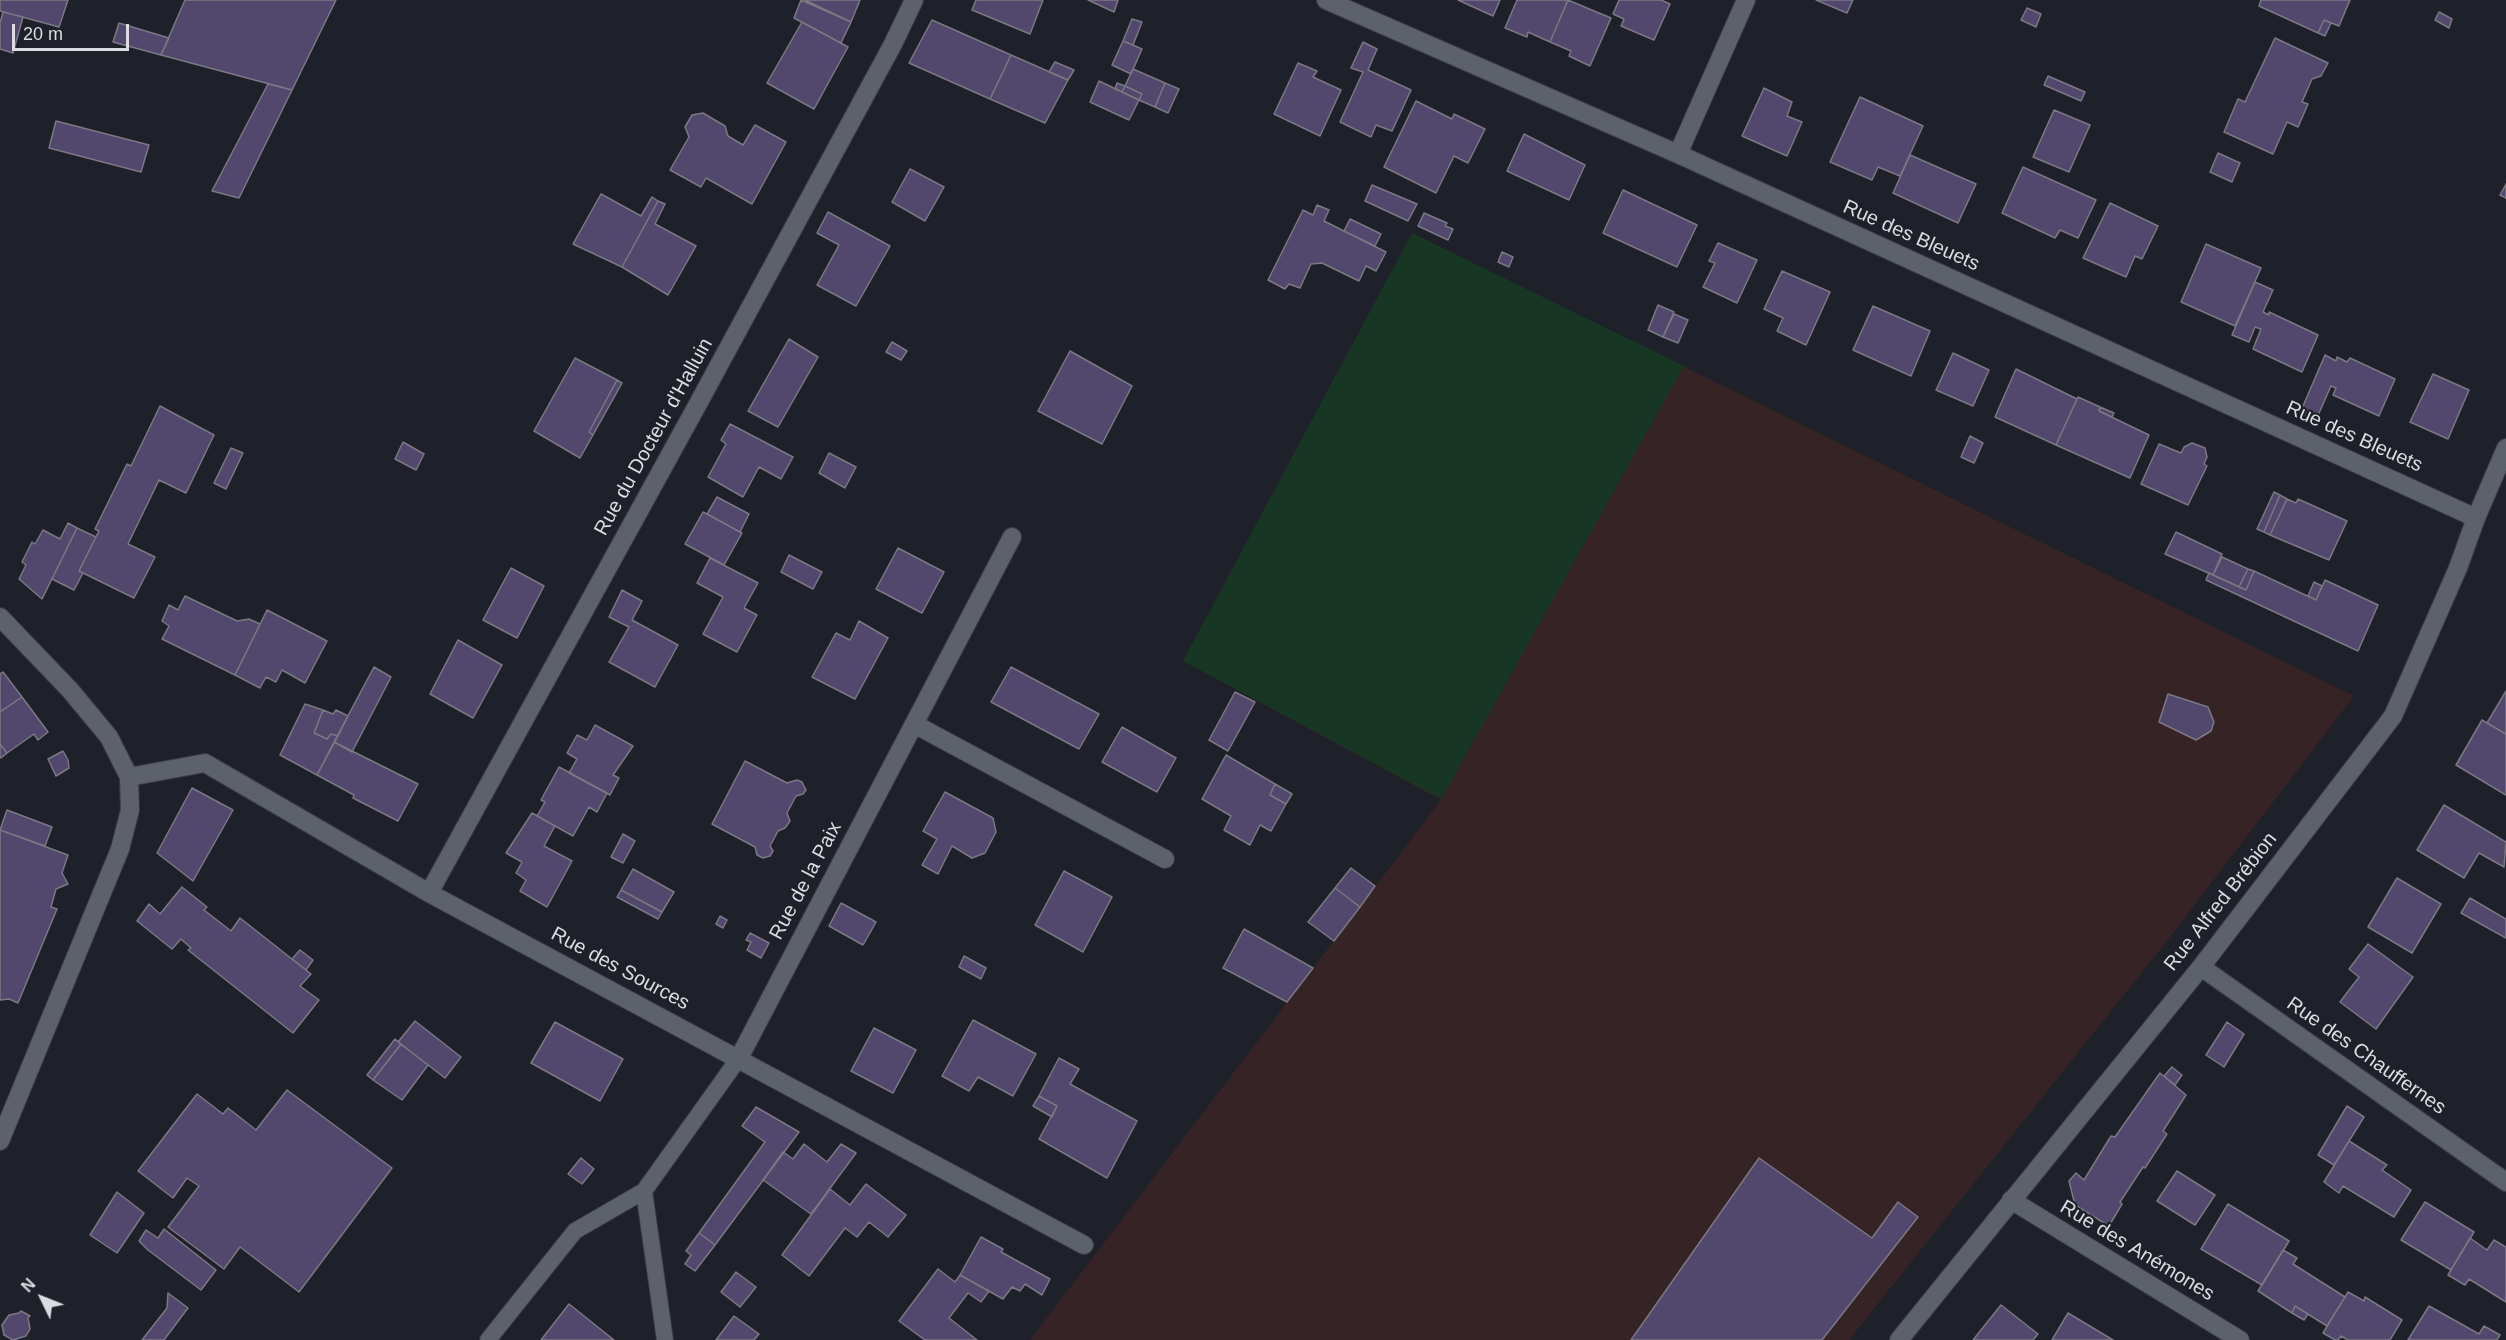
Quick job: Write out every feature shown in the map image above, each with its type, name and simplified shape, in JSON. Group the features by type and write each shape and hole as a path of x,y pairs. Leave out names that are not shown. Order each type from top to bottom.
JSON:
{"street":[{"name":"Rue du Docteur d'Halluin","path":"429,893 699,402 914,0"},
{"name":"Rue des Bleuets","path":"1326,0 1677,154 2476,518"},
{"path":"1677,154 1746,0"},
{"name":"Rue Alfred Brébion","path":"1899,1340 2201,967 2393,716 2458,568 2476,518 2506,448"},
{"name":"Rue de la Paix","path":"739,1058 1012,537"},
{"path":"0,617 70,690 109,737 129,777 130,810 120,849 0,1141"},
{"path":"914,724 1165,859"},
{"name":"Rue des Sources","path":"129,777 205,763 429,893 1084,1245"},
{"name":"Rue des Chauffernes","path":"2201,967 2506,1182"},
{"name":"Rue des Anémones","path":"2011,1200 2240,1340"}],"lane":[{"path":"488,1340 575,1231 644,1191 739,1058"},
{"path":"644,1191 665,1340"}],"shaded area":[{"path":"1412,233 2354,696 2167,941 1849,1340 1030,1340 1441,800 1183,661"}],"green space":[{"path":"1412,233 1684,366 1441,799 1183,661"}],"building":[{"path":"0,0 68,0 59,27 0,11"},
{"path":"185,0 336,0 292,90 161,55"},
{"path":"801,0 851,22 841,43 794,18"},
{"path":"805,0 860,0 851,22"},
{"path":"976,0 1043,0 1030,34 972,10"},
{"path":"1088,0 1118,0 1114,12"},
{"path":"1458,0 1500,0 1493,16"},
{"path":"1517,0 1568,0 1550,42 1528,32 1527,37 1505,28"},
{"path":"1568,0 1611,18 1590,66 1569,56 1571,51 1550,42"},
{"path":"1619,0 1661,0 1670,4 1654,40 1621,26 1624,19 1613,14"},
{"path":"1816,0 1853,0 1847,13"},
{"path":"2261,0 2350,0 2339,26 2324,20 2318,33 2259,6"},
{"path":"2027,8 2041,14 2036,27 2021,20"},
{"path":"3,12 23,17 13,53 0,49 0,23"},
{"path":"2439,12 2452,19 2449,28 2435,20"},
{"path":"1132,19 1142,22 1133,45 1123,41"},
{"path":"932,20 1011,55 990,99 909,63"},
{"path":"2324,20 2331,23 2325,36 2318,33"},
{"path":"802,22 848,47 814,109 767,83"},
{"path":"119,23 169,38 161,55 113,42"},
{"path":"2275,38 2328,63 2321,76 2312,79 2302,102 2308,104 2298,127 2287,122 2273,154 2224,132 2238,99 2245,102"},
{"path":"1123,41 1142,49 1131,74 1112,65"},
{"path":"1363,42 1377,49 1368,70 1411,90 1392,131 1376,125 1371,137 1340,122 1363,72 1351,68"},
{"path":"1011,55 1068,80 1045,123 990,99"},
{"path":"1055,62 1074,70 1068,80 1049,72"},
{"path":"1298,63 1317,71 1313,77 1341,90 1320,136 1274,114"},
{"path":"1133,69 1165,83 1155,107 1139,100 1142,94 1125,86"},
{"path":"2048,76 2085,92 2081,101 2044,85"},
{"path":"1099,81 1139,100 1129,120 1090,102"},
{"path":"1117,83 1125,86 1122,92 1115,89"},
{"path":"1165,83 1179,89 1168,113 1155,107"},
{"path":"268,84 292,90 239,198 212,191"},
{"path":"1125,86 1142,94 1139,100 1122,92"},
{"path":"1764,88 1792,102 1787,116 1802,122 1787,156 1742,136"},
{"path":"1860,97 1923,126 1900,176 1878,167 1872,180 1830,162"},
{"path":"1416,101 1452,119 1454,114 1485,129 1468,163 1454,156 1436,193 1384,167"},
{"path":"2054,110 2090,125 2069,172 2033,157"},
{"path":"703,113 725,126 728,136 743,145 755,125 786,142 752,204 706,178 701,187 670,170 689,137 685,127 692,115"},
{"path":"56,121 149,145 141,172 49,148"},
{"path":"1524,134 1585,165 1569,200 1507,171"},
{"path":"2218,153 2240,163 2232,182 2210,172"},
{"path":"1910,155 1976,184 1958,223 1893,193"},
{"path":"2023,167 2096,200 2078,238 2060,230 2055,238 2002,213"},
{"path":"910,169 944,187 925,221 892,202"},
{"path":"2506,184 2506,198 2500,195"},
{"path":"1372,185 1417,204 1408,221 1365,201"},
{"path":"1623,190 1697,225 1677,267 1603,233"},
{"path":"601,194 641,216 652,197 658,201 622,267 573,244"},
{"path":"658,201 665,204 655,224 696,246 668,295 622,267"},
{"path":"2110,203 2158,226 2142,259 2135,256 2126,277 2083,258"},
{"path":"1317,205 1329,210 1324,221 1386,252 1376,271 1366,266 1359,281 1322,263 1311,264 1300,288 1289,284 1285,289 1268,280 1303,210 1313,215"},
{"path":"828,212 890,246 856,306 817,285 839,245 817,233"},
{"path":"1424,213 1447,223 1445,226 1453,229 1448,240 1418,226"},
{"path":"1350,219 1381,234 1375,246 1344,231"},
{"path":"1718,243 1757,260 1737,303 1703,287 1715,263 1709,261"},
{"path":"2206,244 2261,268 2235,326 2181,302"},
{"path":"1502,252 1513,257 1509,267 1498,262"},
{"path":"1782,271 1830,292 1806,345 1777,331 1783,318 1764,309"},
{"path":"2255,282 2273,290 2263,312 2269,315 2269,312 2318,335 2302,372 2253,349 2261,329 2255,327 2249,342 2232,335"},
{"path":"1658,305 1674,312 1663,337 1648,330"},
{"path":"1873,306 1930,331 1911,376 1853,350"},
{"path":"1674,314 1688,320 1678,343 1663,337"},
{"path":"789,339 818,357 778,427 748,411"},
{"path":"892,342 907,351 901,360 886,352"},
{"path":"1070,351 1132,386 1102,444 1038,411"},
{"path":"1953,353 1989,370 1973,406 1936,390"},
{"path":"2325,355 2336,361 2337,357 2347,362 2350,358 2395,379 2379,416 2333,395 2336,388 2331,386 2316,420 2300,413"},
{"path":"575,358 617,380 589,432 593,435 580,458 534,431"},
{"path":"2016,369 2077,399 2056,445 1995,417"},
{"path":"2433,374 2469,390 2448,439 2410,422"},
{"path":"617,380 622,383 593,435 589,432"},
{"path":"2078,397 2100,407 2099,411 2149,435 2130,478 2056,445"},
{"path":"160,406 214,435 186,493 159,480 128,544 155,557 134,598 79,571 99,531 95,529 127,464 131,466"},
{"path":"2100,407 2114,413 2112,417 2099,411"},
{"path":"730,424 793,457 781,479 759,467 743,497 708,477 726,444 721,440"},
{"path":"1970,436 1983,443 1974,463 1961,457"},
{"path":"403,442 424,454 416,470 395,459"},
{"path":"2192,443 2205,448 2207,457 2204,464 2207,466 2188,505 2141,484 2159,444 2181,453 2184,447"},
{"path":"231,448 243,453 226,489 214,483"},
{"path":"829,453 856,467 845,488 819,473"},
{"path":"2274,492 2280,495 2264,532 2257,529"},
{"path":"2280,495 2287,499 2270,535 2264,532"},
{"path":"717,497 749,514 740,532 707,514"},
{"path":"2287,499 2296,503 2298,499 2347,521 2329,560 2270,535"},
{"path":"703,512 742,533 724,565 685,544"},
{"path":"68,523 77,528 42,599 19,579 26,565 22,562 32,542 35,544 43,530 60,539"},
{"path":"77,528 96,537 79,571 83,573 74,590 52,579"},
{"path":"2176,532 2222,554 2213,575 2165,554"},
{"path":"898,548 944,572 922,613 876,589"},
{"path":"789,555 822,572 813,589 781,572"},
{"path":"2222,557 2248,569 2239,587 2213,575"},
{"path":"710,558 758,583 744,608 757,615 737,652 703,634 723,597 697,583"},
{"path":"511,568 544,586 517,638 483,620"},
{"path":"2248,569 2254,571 2246,590 2239,587"},
{"path":"2254,571 2316,600 2325,580 2378,605 2358,651 2206,580 2209,573 2246,590"},
{"path":"2314,582 2322,586 2316,600 2308,596"},
{"path":"622,590 642,601 632,620 678,645 655,687 609,662 629,627 609,617"},
{"path":"185,596 237,621 249,619 260,624 235,675 162,639 169,626 162,621 169,605 178,610"},
{"path":"267,610 327,641 305,683 282,670 276,682 266,677 260,688 235,675"},
{"path":"859,621 888,638 855,699 812,677 836,633 850,640"},
{"path":"458,640 502,665 473,718 430,694"},
{"path":"374,667 391,677 352,752 334,742"},
{"path":"1011,667 1099,714 1079,749 991,702"},
{"path":"3,672 22,697 0,712 0,674"},
{"path":"2506,691 2506,734 2487,723"},
{"path":"1235,692 1255,702 1228,751 1209,740"},
{"path":"2168,694 2208,707 2214,722 2211,731 2196,740 2159,722"},
{"path":"22,697 48,732 38,740 34,734 7,753 0,744 0,712"},
{"path":"305,704 323,710 314,733 327,739 331,734 338,736 317,775 280,755"},
{"path":"323,710 333,714 336,710 348,716 338,736 331,734 327,739 314,733"},
{"path":"2482,720 2506,734 2506,795 2456,765"},
{"path":"595,725 633,746 613,775 619,778 610,795 569,773 577,759 567,753 577,735 587,740"},
{"path":"1122,727 1176,758 1157,792 1102,762"},
{"path":"334,742 418,784 398,821 353,798 354,795 317,775"},
{"path":"0,744 7,753 1,758 0,757"},
{"path":"63,751 69,768 56,776 48,759"},
{"path":"1226,755 1275,784 1270,795 1286,804 1271,831 1260,825 1250,845 1224,830 1231,816 1202,799"},
{"path":"745,761 787,783 797,780 802,782 806,790 803,794 796,796 787,813 790,821 785,828 778,831 770,846 773,851 770,856 763,858 757,855 755,847 712,824"},
{"path":"559,767 607,793 597,812 589,807 573,836 537,816 545,802 541,800"},
{"path":"1275,784 1292,794 1286,804 1270,795"},
{"path":"192,788 233,810 193,881 157,853"},
{"path":"945,792 993,818 996,832 985,853 972,858 952,846 938,874 922,865 937,839 923,831"},
{"path":"2444,805 2506,842 2504,867 2479,853 2464,878 2417,850"},
{"path":"7,810 52,827 45,846 0,830"},
{"path":"532,813 555,826 544,846 572,861 547,907 520,891 526,880 516,873 522,862 506,853"},
{"path":"0,830 68,855 62,873 68,884 56,889 51,907 57,909 18,1003 9,999 0,1000"},
{"path":"623,834 635,841 623,863 611,857"},
{"path":"1351,868 1375,886 1360,907 1335,888"},
{"path":"633,869 674,892 662,912 621,890"},
{"path":"1064,871 1112,897 1083,952 1035,925"},
{"path":"2397,878 2441,904 2412,953 2368,927"},
{"path":"182,887 207,907 204,910 231,931 240,918 311,974 300,986 319,1000 293,1033 188,950 191,948 181,939 172,949 137,921 149,904 160,914"},
{"path":"1335,888 1360,907 1334,941 1308,922"},
{"path":"621,890 662,912 658,919 617,897"},
{"path":"2470,898 2506,919 2506,938 2461,913"},
{"path":"841,903 876,922 863,945 829,926"},
{"path":"720,916 727,920 723,928 716,924"},
{"path":"1244,929 1313,968 1287,1002 1223,968"},
{"path":"750,933 769,943 761,958 747,950 751,942 746,940"},
{"path":"2368,944 2413,977 2376,1029 2340,1002 2359,977 2349,969"},
{"path":"300,950 313,960 306,970 292,959"},
{"path":"964,956 986,968 981,979 959,967"},
{"path":"973,1020 1036,1054 1013,1096 978,1077 969,1091 942,1076"},
{"path":"415,1021 461,1057 445,1078 398,1042"},
{"path":"555,1022 623,1059 600,1101 531,1063"},
{"path":"2227,1022 2244,1034 2224,1067 2206,1055"},
{"path":"874,1028 916,1050 893,1093 851,1071"},
{"path":"395,1039 401,1044 373,1080 367,1075"},
{"path":"401,1044 428,1065 402,1100 373,1080"},
{"path":"1059,1058 1079,1069 1070,1084 1137,1121 1107,1178 1039,1139 1057,1106 1039,1096"},
{"path":"2172,1067 2182,1075 2175,1085 2164,1076"},
{"path":"2160,1073 2186,1095 2163,1131 2167,1134 2120,1202 2122,1204 2109,1226 2075,1205 2069,1181 2076,1173 2084,1180 2111,1136 2115,1137"},
{"path":"287,1090 392,1168 299,1292 240,1247 224,1269 168,1227 199,1186 187,1178 173,1198 138,1171 197,1094 223,1114 228,1108 256,1130"},
{"path":"1039,1096 1057,1106 1052,1117 1033,1106"},
{"path":"2347,1106 2364,1117 2334,1165 2318,1155"},
{"path":"756,1107 799,1132 715,1245 699,1233 765,1142 742,1126"},
{"path":"2349,1141 2387,1165 2382,1170 2411,1190 2394,1217 2343,1186 2339,1193 2324,1182"},
{"path":"804,1144 827,1162 841,1144 856,1153 811,1214 763,1180 783,1152 793,1159"},
{"path":"581,1158 594,1169 582,1184 568,1174"},
{"path":"1759,1158 1872,1238 1898,1202 1918,1217 1822,1340 1631,1340"},
{"path":"2177,1171 2215,1195 2195,1225 2157,1201"},
{"path":"866,1184 906,1215 888,1237 869,1222 857,1237 845,1228 809,1276 782,1255 830,1189 850,1205"},
{"path":"117,1192 144,1213 117,1253 90,1235"},
{"path":"2425,1202 2474,1232 2451,1270 2401,1240"},
{"path":"2228,1204 2289,1241 2262,1285 2201,1249"},
{"path":"164,1229 216,1270 201,1290 139,1241 146,1230 158,1238"},
{"path":"699,1233 715,1245 695,1271 685,1264 691,1255 686,1251"},
{"path":"981,1237 1003,1249 1001,1252 1050,1279 1042,1295 1025,1284 1020,1291 1012,1287 1003,1299 960,1275"},
{"path":"2470,1238 2487,1250 2494,1240 2506,1247 2506,1302 2469,1279 2465,1285 2448,1275"},
{"path":"2283,1250 2297,1258 2293,1264 2345,1297 2327,1326 2295,1306 2292,1313 2258,1291"},
{"path":"938,1269 955,1282 960,1275 989,1291 981,1302 968,1293 949,1318 977,1340 925,1340 899,1321"},
{"path":"736,1272 756,1287 740,1307 721,1292"},
{"path":"2348,1292 2364,1301 2365,1297 2402,1320 2390,1340 2348,1340 2341,1336 2335,1340 2323,1333"},
{"path":"168,1293 188,1308 164,1340 142,1340 167,1308"},
{"path":"569,1304 614,1340 541,1340"},
{"path":"2001,1305 2038,1334 2033,1340 1973,1340"},
{"path":"2295,1306 2308,1314 2304,1320 2292,1313"},
{"path":"2429,1306 2479,1334 2484,1326 2500,1335 2497,1340 2408,1340"},
{"path":"21,1311 30,1316 28,1318 30,1329 26,1336 13,1340 4,1335 2,1325 9,1315"},
{"path":"2068,1313 2113,1340 2052,1340"},
{"path":"734,1316 759,1334 754,1340 716,1340"}]}
